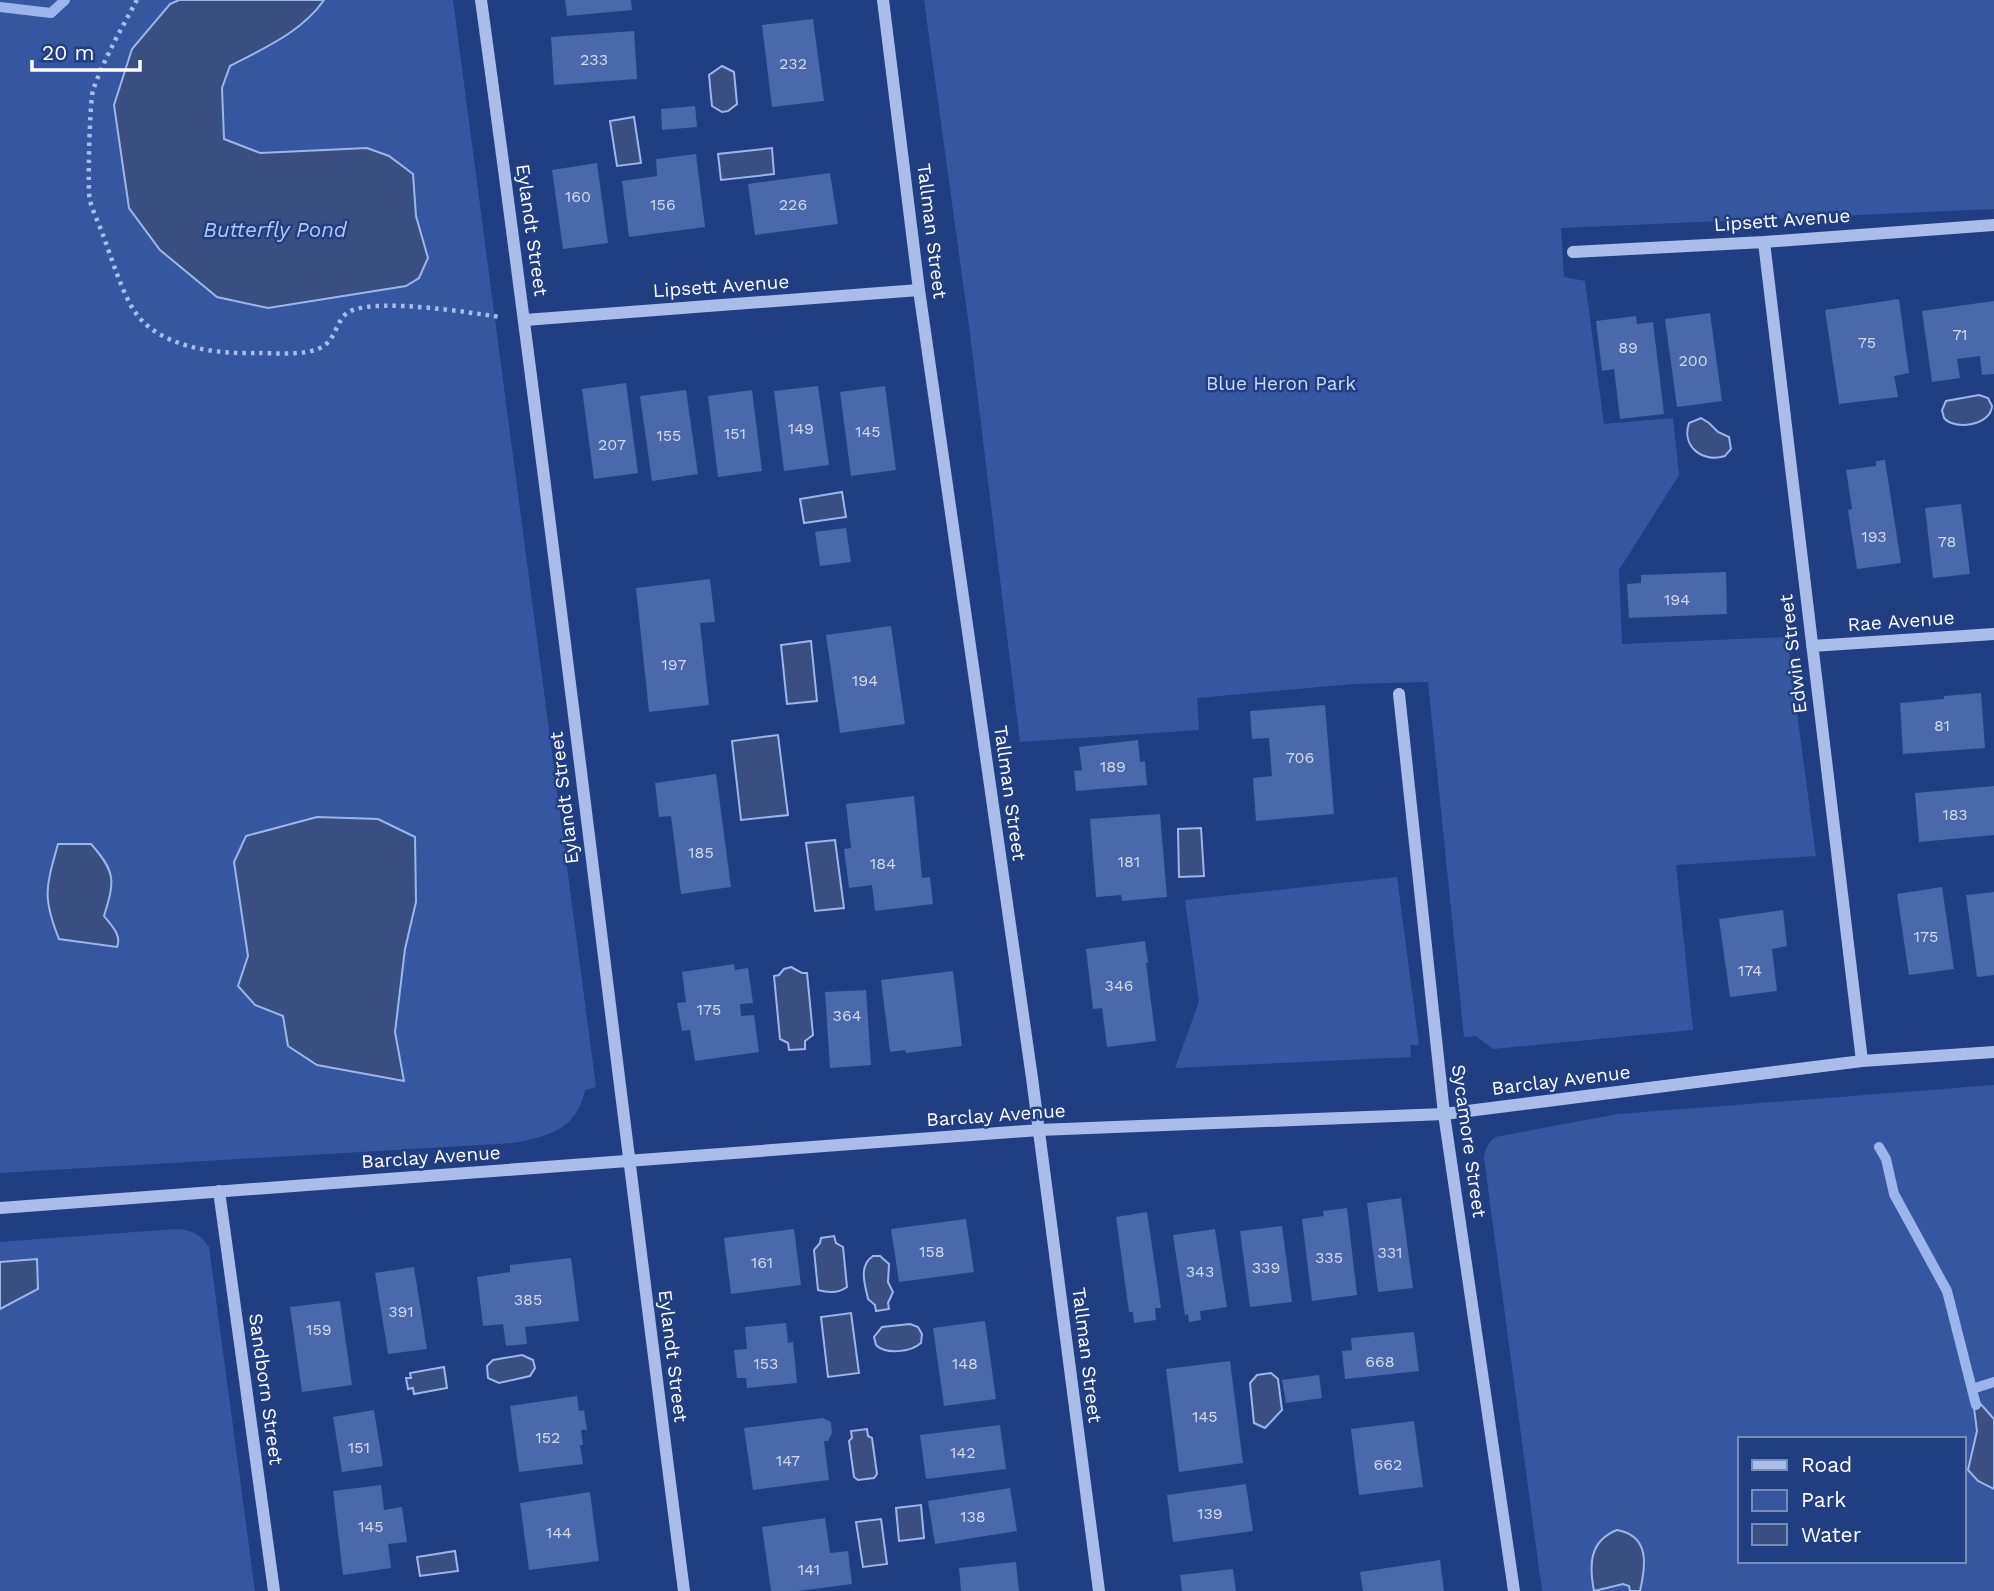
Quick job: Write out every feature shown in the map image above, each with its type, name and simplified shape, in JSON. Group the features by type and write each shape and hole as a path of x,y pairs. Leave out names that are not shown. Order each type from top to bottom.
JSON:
{"street":[{"name":"Eylandt Street","path":"481,0 526,320 628,1162 684,1591"},
{"name":"Tallman Street","path":"883,0 919,290 1039,1130 1099,1591"},
{"name":"Lipsett Avenue","path":"1573,252 1765,242 1994,225"},
{"name":"Edwin Street","path":"1765,242 1861,1061"},
{"name":"Lipsett Avenue","path":"526,320 919,290"},
{"name":"Rae Avenue","path":"1812,646 1994,634"},
{"name":"Sycamore Street","path":"1399,694 1444,1114 1514,1591"},
{"name":"Barclay Avenue","path":"0,1208 1039,1130 1444,1114 1861,1061 1994,1052"},
{"name":"Sandborn Street","path":"219,1191 274,1591"}],"path":[{"path":"137,0 118,34 92,93 89,198 133,310 148,326 170,340 204,350 246,354 319,349 332,340 342,318 351,310 364,307 396,306 526,320"}],"green space":[{"path":"0,0 453,0 596,1087 585,1090 581,1103 568,1123 549,1134 513,1143 0,1173"},
{"name":"Blue Heron Park","path":"924,0 1994,0 1994,209 1561,228 1564,277 1585,281 1604,424 1673,418 1679,475 1619,570 1622,644 1787,637 1816,856 1676,865 1693,1030 1493,1049 1476,1036 1464,1037 1428,682 1353,684 1197,698 1199,730 1020,742 969,326"},
{"path":"1397,877 1419,1045 1410,1045 1411,1057 1175,1068 1199,1002 1185,900"},
{"path":"1994,1085 1994,1591 1542,1591 1484,1158 1486,1149 1495,1137 1618,1114"},
{"path":"175,1229 195,1233 209,1247 255,1591 0,1591 0,1242"}],"water":[{"name":"Butterfly Pond","path":"179,0 324,0 294,30 230,66 222,88 224,139 260,153 367,148 389,156 413,174 416,216 428,258 419,278 406,286 268,308 217,297 160,250 129,208 114,105 132,49 170,4"},
{"path":"722,66 734,72 737,104 722,112 712,106 709,75"},
{"path":"634,117 641,163 617,166 610,121"},
{"path":"772,148 774,174 721,180 718,154"},
{"path":"1979,395 1988,398 1992,406 1986,418 1964,425 1949,422 1944,418 1942,410 1946,401"},
{"path":"1701,418 1729,437 1731,449 1725,456 1717,458 1702,455 1691,446 1687,432 1689,423"},
{"path":"842,492 846,517 804,523 800,499"},
{"path":"811,641 817,701 787,704 781,645"},
{"path":"778,735 788,815 741,820 732,741"},
{"path":"317,817 378,819 415,837 416,902 405,949 395,1032 404,1081 317,1065 288,1046 283,1016 255,1005 238,986 248,956 234,862 246,836"},
{"path":"1201,828 1204,876 1179,877 1178,829"},
{"path":"835,840 844,908 815,911 806,843"},
{"path":"58,844 91,844 105,862 111,885 104,916 117,934 117,947 59,939 48,902 49,882"},
{"path":"791,967 807,973 813,1035 805,1041 805,1049 789,1050 788,1043 780,1039 774,976"},
{"path":"834,1236 836,1243 843,1247 847,1287 826,1292 818,1290 814,1250 821,1238"},
{"path":"873,1256 880,1256 889,1264 888,1282 893,1292 888,1303 889,1309 876,1311 875,1305 868,1299 864,1270"},
{"path":"37,1259 38,1289 0,1309 0,1262"},
{"path":"851,1313 859,1373 828,1377 821,1317"},
{"path":"910,1324 918,1327 922,1334 921,1343 917,1346 892,1351 876,1345 874,1337 882,1327"},
{"path":"522,1355 533,1360 535,1368 530,1376 499,1383 488,1378 487,1366 493,1360"},
{"path":"444,1367 447,1388 414,1394 413,1388 408,1389 406,1378 411,1378 410,1373"},
{"path":"1271,1373 1278,1379 1282,1410 1265,1428 1254,1423 1250,1383 1257,1375"},
{"path":"1978,1401 1994,1419 1994,1489 1978,1481 1968,1470 1977,1431 1974,1408"},
{"path":"867,1429 868,1436 872,1438 877,1474 874,1478 858,1480 854,1477 849,1441 852,1438 851,1431"},
{"path":"921,1505 924,1538 899,1541 896,1508"},
{"path":"881,1519 887,1564 863,1567 856,1522"},
{"path":"1617,1530 1628,1533 1640,1545 1644,1571 1640,1591 1630,1591 1629,1586 1623,1584 1594,1591 1592,1563 1596,1547"},
{"path":"455,1551 458,1571 420,1576 417,1557"}],"building":[{"path":"565,0 631,0 632,10 567,16"},
{"path":"813,19 824,101 772,107 762,25"},
{"path":"634,31 637,79 554,85 551,37"},
{"path":"695,106 697,127 662,130 661,109"},
{"path":"696,154 705,227 629,237 622,181 657,176 656,159"},
{"path":"597,163 608,243 563,249 552,170"},
{"path":"830,173 838,224 755,235 748,184"},
{"path":"1899,299 1909,373 1894,376 1898,397 1839,404 1825,310"},
{"path":"1994,301 1994,374 1982,375 1980,356 1957,359 1960,378 1932,382 1922,311"},
{"path":"1710,313 1722,401 1677,407 1665,319"},
{"path":"1636,316 1637,324 1653,322 1664,414 1620,419 1614,369 1602,371 1596,321"},
{"path":"626,383 638,473 594,479 582,389"},
{"path":"818,386 829,465 784,471 774,391"},
{"path":"885,386 896,470 851,476 840,392"},
{"path":"686,390 698,474 652,481 640,396"},
{"path":"752,390 762,471 718,477 708,396"},
{"path":"1885,460 1901,563 1857,569 1848,510 1852,509 1846,470 1876,466 1876,461"},
{"path":"1961,504 1970,574 1933,578 1925,508"},
{"path":"846,528 851,562 820,566 815,532"},
{"path":"1726,572 1727,614 1629,618 1627,584 1641,583 1641,575"},
{"path":"710,579 715,622 700,623 709,705 649,712 636,588"},
{"path":"891,626 905,724 840,733 826,635"},
{"path":"1981,693 1985,748 1903,754 1900,703"},
{"path":"1325,705 1334,814 1256,821 1253,778 1272,776 1269,738 1252,739 1250,711"},
{"path":"1138,740 1140,762 1145,761 1147,785 1076,791 1074,771 1082,770 1079,747"},
{"path":"716,774 731,887 681,894 671,816 659,817 655,783"},
{"path":"1994,786 1994,835 1919,842 1915,793"},
{"path":"914,796 922,878 930,877 933,904 875,911 872,885 849,888 844,849 851,848 846,804"},
{"path":"1160,814 1167,897 1122,901 1121,895 1096,897 1090,819"},
{"path":"1942,887 1954,969 1909,975 1897,894"},
{"path":"1994,892 1994,975 1977,977 1966,895"},
{"path":"1783,910 1787,946 1772,949 1777,991 1730,997 1719,919"},
{"path":"1145,941 1156,1041 1107,1047 1102,1008 1093,1009 1086,949"},
{"path":"734,964 735,970 748,968 753,1003 740,1004 741,1016 754,1015 759,1052 695,1061 690,1030 682,1031 677,1003 686,1002 682,972"},
{"path":"953,971 962,1046 906,1053 905,1050 890,1052 881,980"},
{"path":"866,990 871,1065 830,1068 825,992"},
{"path":"1401,1198 1413,1288 1378,1292 1367,1203"},
{"path":"1347,1208 1357,1295 1312,1301 1302,1219 1324,1216 1323,1211"},
{"path":"1147,1212 1161,1308 1155,1308 1156,1320 1134,1323 1133,1312 1129,1312 1116,1217"},
{"path":"966,1219 974,1272 899,1282 891,1229"},
{"path":"1282,1226 1292,1302 1250,1307 1240,1231"},
{"path":"794,1229 801,1285 731,1294 724,1238"},
{"path":"1215,1229 1227,1307 1200,1311 1201,1320 1189,1322 1188,1314 1185,1315 1173,1235"},
{"path":"571,1258 579,1321 525,1327 527,1344 506,1346 503,1324 483,1326 477,1277 510,1272 510,1265"},
{"path":"414,1267 427,1349 388,1354 375,1273"},
{"path":"340,1301 352,1385 302,1392 290,1307"},
{"path":"985,1321 996,1399 944,1406 933,1328"},
{"path":"786,1323 788,1343 793,1342 797,1383 747,1388 746,1378 737,1378 734,1350 747,1349 745,1327"},
{"path":"1414,1332 1419,1371 1345,1379 1342,1351 1352,1350 1351,1338"},
{"path":"1230,1361 1243,1463 1179,1472 1166,1369"},
{"path":"1319,1375 1322,1398 1286,1403 1282,1380"},
{"path":"577,1396 579,1411 584,1410 587,1430 581,1430 583,1464 519,1472 510,1406"},
{"path":"374,1410 383,1466 342,1472 333,1417"},
{"path":"823,1418 831,1422 832,1433 828,1441 824,1441 829,1480 753,1490 744,1428"},
{"path":"1414,1421 1423,1487 1359,1495 1351,1429"},
{"path":"1000,1425 1006,1469 926,1479 920,1435"},
{"path":"1246,1484 1253,1531 1173,1542 1167,1495"},
{"path":"381,1485 384,1510 402,1507 407,1542 388,1544 391,1568 343,1575 333,1491"},
{"path":"1010,1488 1017,1531 935,1544 928,1501"},
{"path":"590,1492 599,1561 529,1570 520,1503"},
{"path":"825,1518 830,1553 848,1551 852,1584 798,1591 771,1591 762,1527"},
{"path":"1440,1560 1444,1591 1363,1591 1360,1572"},
{"path":"1016,1562 1019,1591 961,1591 959,1568"},
{"path":"1233,1569 1236,1591 1182,1591 1180,1575"}],"waterway":[{"path":"0,7 51,13 65,0"},
{"path":"1879,1147 1886,1159 1894,1194 1947,1291 1976,1405"},
{"path":"1972,1389 1994,1382"}]}
